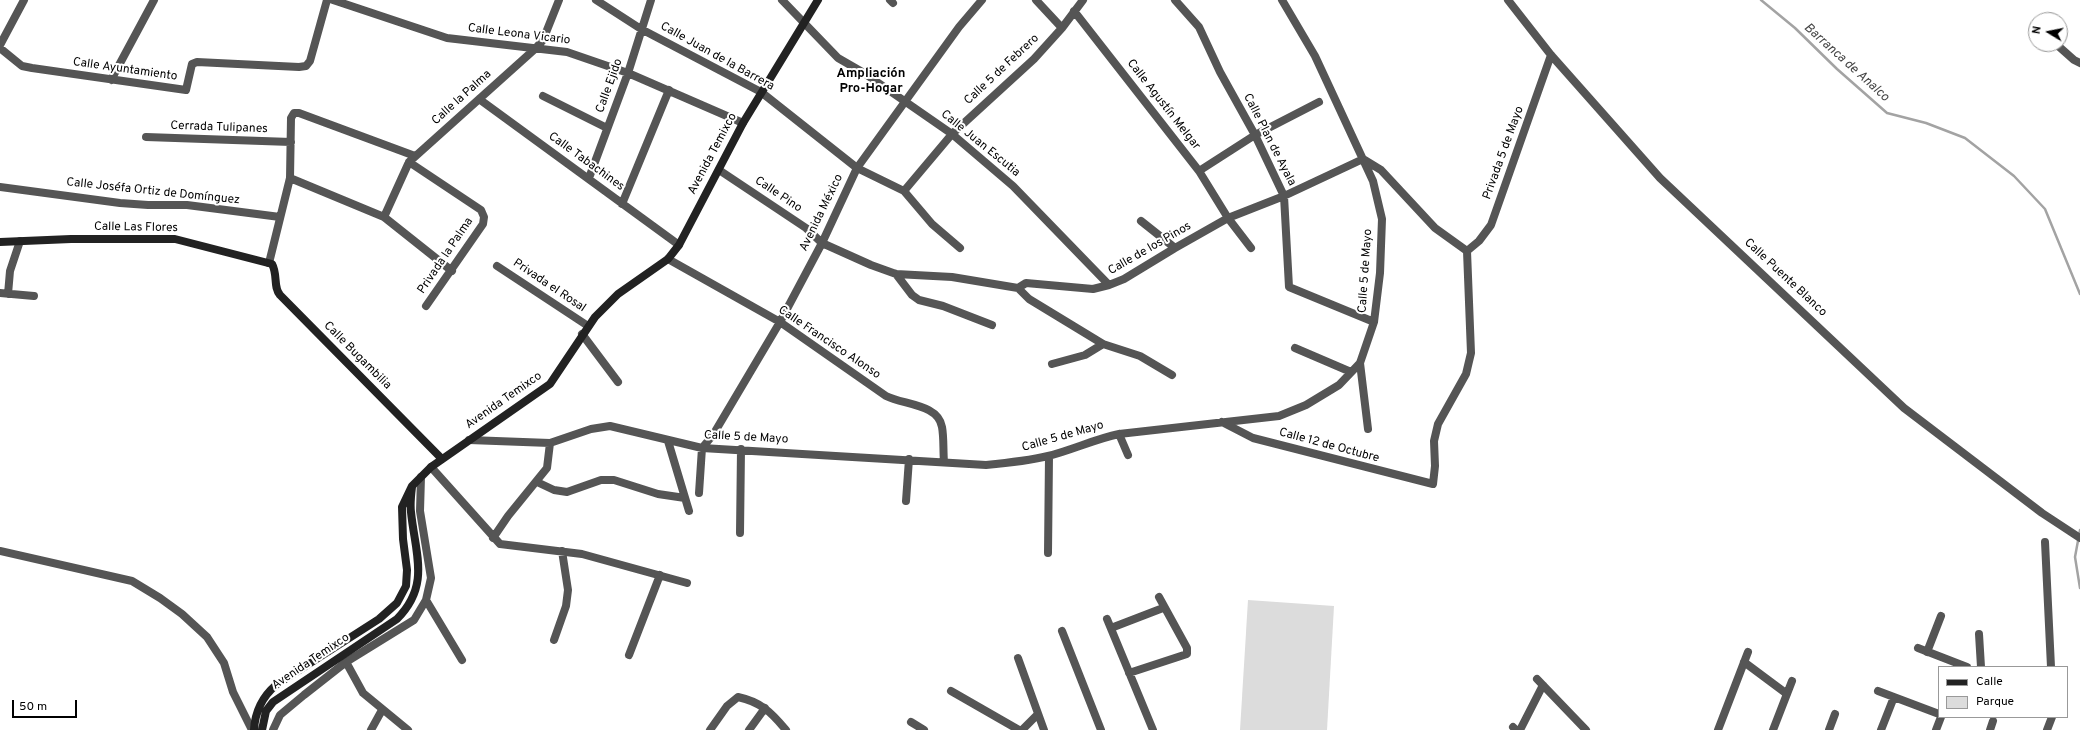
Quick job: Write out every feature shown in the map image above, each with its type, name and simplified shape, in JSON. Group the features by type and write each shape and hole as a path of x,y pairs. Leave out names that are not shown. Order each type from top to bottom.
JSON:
{"main road":[{"name":"Avenida Temixco","path":"262,730 266,711 273,702 397,619 407,608 415,594 419,569 410,510 412,486 431,467 550,384 582,334 595,317 618,294 668,259 679,245 743,123 818,0"},
{"name":"Calle Las Flores","path":"0,242 71,239 175,239 269,263"},
{"name":"Calle Bugambilia","path":"269,263 272,264 277,272 277,292 442,459"},
{"path":"253,730 258,710 266,694 276,685 379,619 397,603 406,586 407,570 403,539 402,507 412,486"}],"street":[{"path":"0,46 24,0"},
{"path":"111,80 154,0"},
{"name":"Calle Ayuntamiento","path":"0,46 22,66 186,90 190,68 192,64 197,62 299,68 306,66 310,61 327,0"},
{"name":"Calle Leona Vicario","path":"333,0 447,38 568,52 628,73 743,123"},
{"name":"Calle la Palma","path":"384,217 409,162 536,48 543,40 559,0"},
{"name":"Calle Juan de la Barrera","path":"596,0 641,29 761,92 857,168 904,191"},
{"name":"Calle Ejido","path":"588,178 628,73 651,0"},
{"name":"Calle Juan Escutia","path":"782,0 838,58 864,73 952,134 1013,186 1110,285"},
{"name":"Avenida México","path":"702,448 712,436 780,322 822,243 857,168 982,0"},
{"path":"1036,0 1062,28"},
{"name":"Calle 5 de Febrero","path":"904,191 952,134 1034,59 1062,28 1083,0"},
{"name":"Calle Plan de Ayala","path":"1175,0 1199,27 1220,72 1255,135 1284,196 1288,287 1374,322"},
{"name":"Calle 5 de Mayo","path":"469,440 550,443 591,429 610,426 702,448 741,449 944,462 986,464 1014,463 1049,456 1097,439 1119,434 1279,416 1306,406 1339,385 1360,362 1374,322 1380,273 1382,219 1373,181 1363,159 1315,56 1282,0"},
{"name":"Calle Puente Blanco","path":"1508,0 1552,55 1660,178 1904,408 2042,513 2080,538"},
{"name":"Calle Agustín Melgar","path":"1074,11 1199,171 1228,218 1251,248"},
{"path":"2065,52 2080,63"},
{"name":"Privada 5 de Mayo","path":"1467,251 1478,241 1491,225 1552,55"},
{"path":"622,204 669,90"},
{"path":"543,96 607,128"},
{"name":"Calle Tabachines","path":"479,99 679,245"},
{"path":"1199,171 1255,135 1319,102"},
{"path":"269,263 290,178 291,118 294,113 299,113 415,156"},
{"name":"Cerrada Tulipanes","path":"146,137 291,142"},
{"path":"1363,159 1381,170 1435,228 1467,251"},
{"name":"Calle de los Pinos","path":"822,243 896,274 952,277 1018,288 1026,283 1093,289 1110,285 1124,279 1228,218 1284,196 1363,159"},
{"name":"Privada la Palma","path":"409,162 481,210 484,217 483,224 452,271 426,306"},
{"name":"Calle Pino","path":"719,170 806,228 822,243"},
{"path":"290,178 384,217 452,271"},
{"name":"Calle Joséfa Ortiz de Domínguez","path":"0,187 120,203 187,205 280,217"},
{"path":"904,191 932,224 960,248"},
{"path":"1141,221 1175,248"},
{"path":"20,241 4,294 34,296"},
{"name":"Calle 12 de Octubre","path":"1221,422 1253,438 1342,462 1433,484 1435,466 1434,441 1438,424 1466,374 1471,353 1467,251"},
{"name":"Calle Francisco Alonso","path":"668,259 780,322 896,402 930,410 938,416 942,427 944,462"},
{"name":"Privada el Rosal","path":"497,266 588,326"},
{"path":"896,274 912,295 919,300 943,306 992,325"},
{"path":"1018,288 1029,299 1103,344 1140,356 1172,375"},
{"path":"582,334 618,382"},
{"path":"1052,364 1085,355 1103,344"},
{"path":"1295,348 1352,372"},
{"path":"1360,362 1368,429"},
{"path":"1119,434 1128,455"},
{"path":"668,441 689,511"},
{"path":"493,538 508,516 547,468 550,443"},
{"path":"699,493 702,448"},
{"path":"740,533 741,449"},
{"path":"1048,553 1049,456"},
{"path":"906,501 909,459"},
{"path":"431,467 493,538 500,544 582,554 687,583"},
{"path":"273,730 280,714 346,662 414,620 426,600 431,578 420,511 421,477"},
{"path":"537,482 554,490 567,492 601,480 614,480 658,494 685,498"},
{"path":"2045,542 2051,666"},
{"path":"0,551 132,581 160,598 182,614 207,637 224,663 237,702 253,730"},
{"path":"554,640 566,606 568,590 562,551"},
{"path":"629,655 660,575"},
{"path":"1129,673 1187,654 1187,648 1163,608 1159,597"},
{"path":"426,600 462,660"},
{"path":"1111,628 1163,608"},
{"path":"1927,652 1941,616"},
{"path":"1107,619 1153,730"},
{"path":"1062,631 1101,730"},
{"path":"1979,634 1981,666"},
{"path":"1918,648 1964,666"},
{"path":"1718,730 1748,652"},
{"path":"1018,658 1044,730"},
{"path":"346,662 363,692 382,710 408,730"},
{"path":"1744,662 1787,694"},
{"path":"1773,730 1792,681"},
{"path":"1516,729 1540,682 1586,730"},
{"path":"951,691 1021,730 1038,714"},
{"path":"1878,691 1938,714"},
{"path":"710,730 727,706 738,697 752,700 771,712 786,730"},
{"path":"1881,730 1894,697"},
{"path":"749,730 765,708"},
{"path":"371,730 382,710"},
{"path":"1829,730 1835,714"},
{"path":"1936,730 1941,718"},
{"path":"2047,730 2052,718"},
{"path":"1990,730 1993,721"},
{"path":"910,722 924,730"}],"green space":[{"path":"1248,600 1334,606 1327,730 1240,730"}],"waterway":[{"name":"Barranca de Analco","path":"1761,0 1795,28 1837,69 1887,113 1926,123 1965,138 2014,176 2045,209 2080,294"},
{"name":"Barranca de Analco","path":"2080,530 2075,557 2080,588"}],"district":[{"name":"Ampliación Pro-Hogar","path":"871,82"}]}
